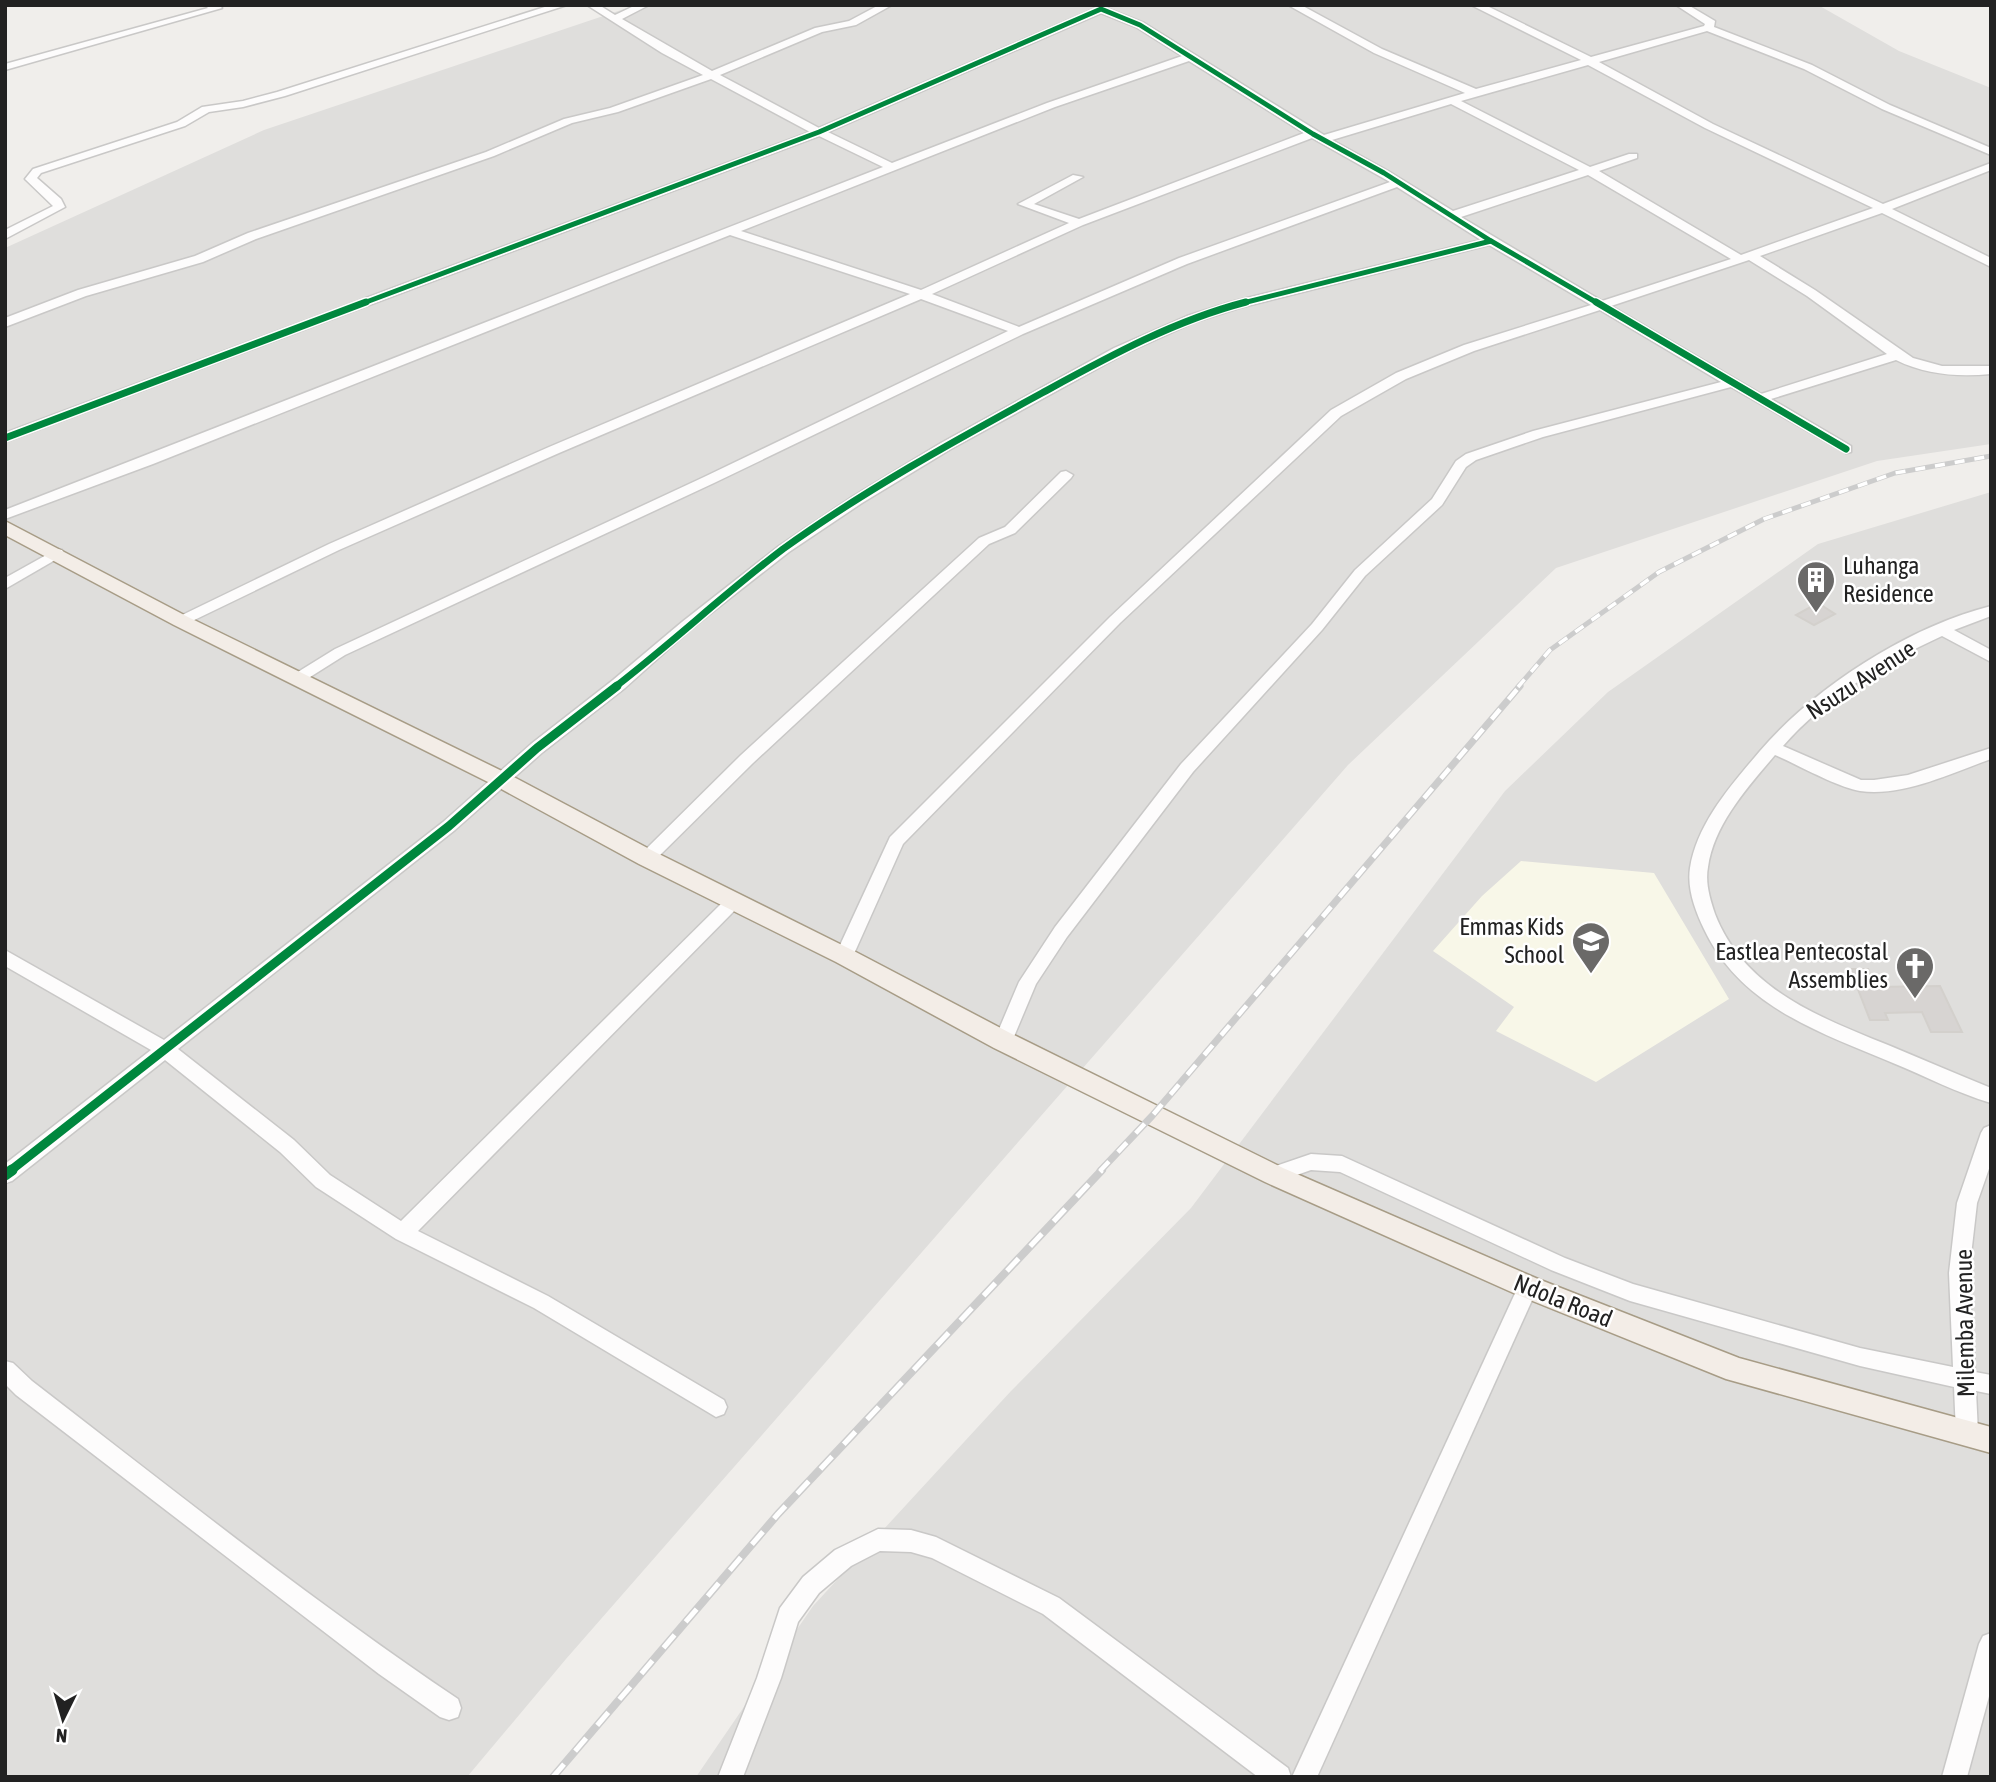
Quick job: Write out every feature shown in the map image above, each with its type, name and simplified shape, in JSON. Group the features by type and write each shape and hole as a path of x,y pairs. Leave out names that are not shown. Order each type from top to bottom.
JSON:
{"main road":[{"path":"5,527 181,621 502,780 647,858 844,956 1003,1041 1152,1116"},
{"name":"Ndola Road","path":"1152,1116 1274,1175 1528,1287 1736,1370 1979,1436"}],"street":[{"path":"5,67 217,8 210,5"},
{"path":"5,235 59,207 57,201 31,179 37,171 181,124 206,109 243,104 281,94 562,5"},
{"path":"592,5 666,51 714,74 819,132 892,167"},
{"path":"615,19 644,5"},
{"path":"5,323 82,293 199,259 252,236 490,154 568,121 614,110 714,74 819,30 852,23 887,5"},
{"path":"1293,5 1378,51 1475,93"},
{"path":"1476,5 1709,125 1991,263"},
{"path":"1681,5 1711,23 1708,28"},
{"path":"5,438 819,132 1102,7 1140,25 1319,137 1453,215 1491,241 1846,449"},
{"path":"181,621 334,547 530,460 922,294 1079,223 1319,137 1708,28 1808,66 1886,107 1991,152"},
{"path":"5,515 1051,105 1190,57"},
{"path":"1452,100 1811,293 1912,363 1942,372 1991,370"},
{"path":"1453,215 1522,196 1633,156"},
{"path":"844,956 896,841 1115,620 1336,413 1401,376 1469,348 1745,257 1991,166"},
{"path":"1077,177 1024,204 1079,223"},
{"path":"299,679 340,652 709,480 1019,331 1205,253 1399,182"},
{"path":"730,231 922,294 1019,331"},
{"path":"5,1175 449,826 537,748 619,684 687,625 784,549 857,500 946,446 1119,351 1191,319 1235,305 1491,241"},
{"path":"1761,398 1897,355"},
{"path":"1003,1041 1027,982 1061,932 1187,768 1317,627 1360,573 1437,502 1461,464 1471,457 1576,423 1731,383"},
{"path":"647,858 747,759 984,541 1010,530 1022,521 1066,475"},
{"path":"5,585 57,553"},
{"name":"Nsuzu Avenue","path":"1991,611 1942,630 1850,682 1806,713 1772,747 1733,795 1712,827 1698,869 1699,887 1707,919 1737,967 1759,988 1790,1009 1991,1096"},
{"path":"1942,630 1991,657"},
{"path":"1772,747 1859,785 1873,787 1910,779 1991,753"},
{"path":"403,1233 734,901"},
{"path":"5,957 166,1049 287,1146 323,1181 403,1233 541,1302 716,1407"},
{"name":"Milemba Avenue","path":"1979,1436 1964,1379 1959,1273 1967,1203 1991,1133"},
{"path":"1274,1175 1311,1162 1342,1164 1558,1264 1630,1292 1860,1357 1991,1385"},
{"path":"1304,1777 1528,1287"},
{"path":"5,1370 24,1388 239,1554 387,1666 449,1708"},
{"path":"730,1777 769,1678 788,1616 811,1585 843,1558 878,1540 911,1541 936,1548 1051,1606 1279,1777"},
{"path":"1954,1777 1991,1644"}],"shaded area":[{"path":"636,5 1818,5 1899,51 1991,88 1991,444 1877,461 1556,568 1348,765 566,1659 467,1777 5,1777 5,248 264,130"},
{"path":"1991,492 1991,1777 696,1777 813,1606 1011,1391 1191,1208 1505,791 1608,692 1818,544"},
{"name":"Emmas Kids School","path":"1521,861 1654,873 1729,999 1596,1082 1496,1031 1514,1007 1433,951 1482,896"}],"building":[{"name":"Luhanga Residence","path":"1818,603 1835,614 1814,625 1796,615"},
{"name":"Eastlea Pentecostal Assemblies","path":"1850,969 1868,969 1875,987 1940,986 1962,1032 1931,1032 1922,1012 1885,1013 1888,1020 1870,1020"}],"railway":[{"path":"1518,687 1550,650 1659,572 1764,519 1895,473 1991,456"},
{"path":"1100,1171 1152,1116 1520,686"},
{"path":"553,1777 778,1514 1102,1170"}],"cycle path":[{"path":"5,438 819,132 1101,9 1140,25 1313,134 1384,173 1491,241 1846,449"},
{"path":"5,1175 449,826 537,748 619,684 687,625 784,549 857,500 946,446 1119,351 1191,319 1235,305 1491,241"}],"place":[{"name":"Luhanga Residence","path":"1816,614"},
{"name":"Emmas Kids School","path":"1591,975"},
{"name":"Eastlea Pentecostal Assemblies","path":"1915,1000"}]}
